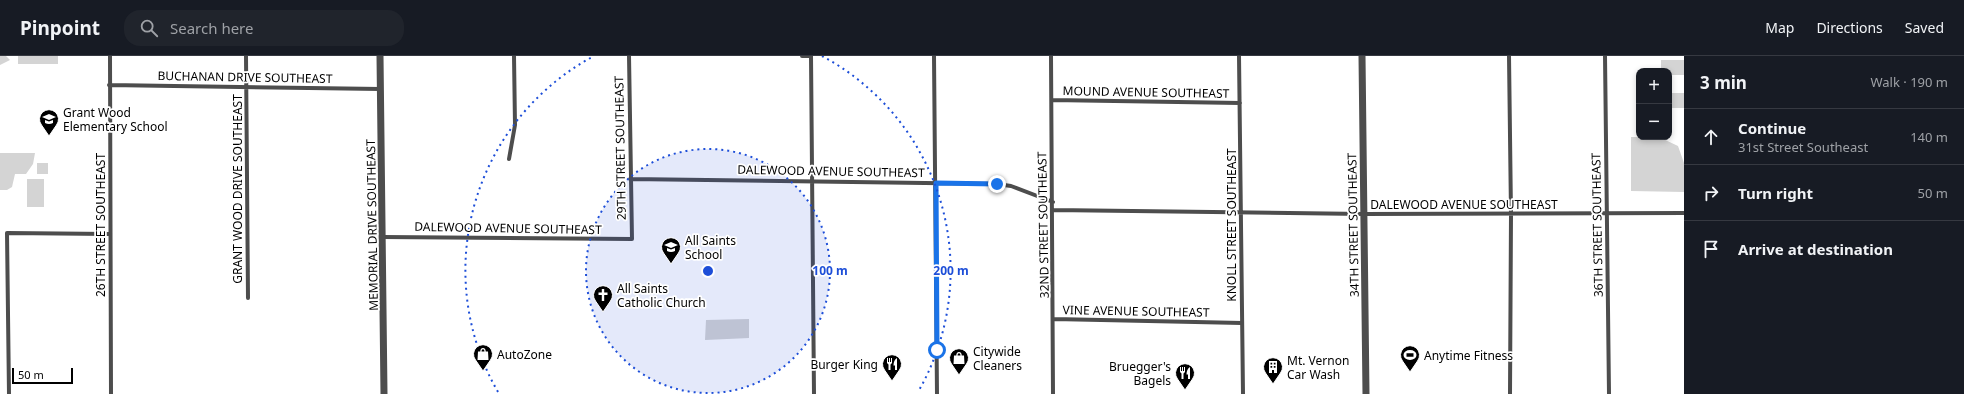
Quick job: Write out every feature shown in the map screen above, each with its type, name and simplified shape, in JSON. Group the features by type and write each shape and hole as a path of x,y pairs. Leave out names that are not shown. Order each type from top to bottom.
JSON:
{"street":[{"name":"26TH STREET SOUTHEAST","path":"110,56 112,394"},
{"name":"GRANT WOOD DRIVE SOUTHEAST","path":"246,56 248,298"},
{"name":"MEMORIAL DRIVE SOUTHEAST","path":"380,56 384,394"},
{"path":"508,159 515,125 514,56"},
{"name":"29TH STREET SOUTHEAST","path":"629,56 632,239"},
{"path":"802,56 811,56 814,394"},
{"path":"934,56 937,394"},
{"name":"32ND STREET SOUTHEAST","path":"1051,56 1054,394"},
{"name":"KNOLL STREET SOUTHEAST","path":"1240,56 1243,394"},
{"name":"34TH STREET SOUTHEAST","path":"1362,56 1366,394"},
{"path":"1509,56 1511,214 1510,394"},
{"name":"36TH STREET SOUTHEAST","path":"1605,56 1609,394"},
{"name":"BUCHANAN DRIVE SOUTHEAST","path":"110,85 381,89"},
{"name":"MOUND AVENUE SOUTHEAST","path":"1052,100 1240,103"},
{"name":"DALEWOOD AVENUE SOUTHEAST","path":"630,179 997,184 1011,186 1053,202"},
{"name":"DALEWOOD AVENUE SOUTHEAST","path":"1053,210 1364,214 1684,213"},
{"path":"9,394 7,234 110,234"},
{"name":"DALEWOOD AVENUE SOUTHEAST","path":"383,237 632,239"},
{"name":"VINE AVENUE SOUTHEAST","path":"1054,319 1242,323"}],"shaded area":[{"path":"0,56 6,56 10,60 0,65"},
{"path":"18,56 58,56 58,64 18,64"},
{"path":"1661,60 1684,60 1684,75 1672,75 1672,68 1661,68"},
{"path":"1672,93 1684,93 1684,108 1672,108"},
{"path":"1631,137 1636,137 1636,140 1665,140 1678,146 1684,163 1684,192 1631,191"},
{"path":"0,153 35,153 33,164 26,174 15,174 12,187 7,190 0,190"},
{"path":"37,163 48,163 48,174 37,174"},
{"path":"27,179 44,179 44,207 27,207"},
{"path":"749,319 749,338 705,340 706,320"}],"place":[{"name":"Grant Wood Elementary School","path":"49,136"},
{"name":"All Saints School","path":"671,264"},
{"name":"All Saints Catholic Church","path":"603,312"},
{"name":"AutoZone","path":"483,371"},
{"name":"Anytime Fitness","path":"1410,372"},
{"name":"Citywide Cleaners","path":"959,375"},
{"name":"Burger King","path":"892,381"},
{"name":"Mt. Vernon Car Wash","path":"1273,384"},
{"name":"Bruegger's Bagels","path":"1185,390"}],"route":[{"path":"937,350 936,183 997,184"}]}
